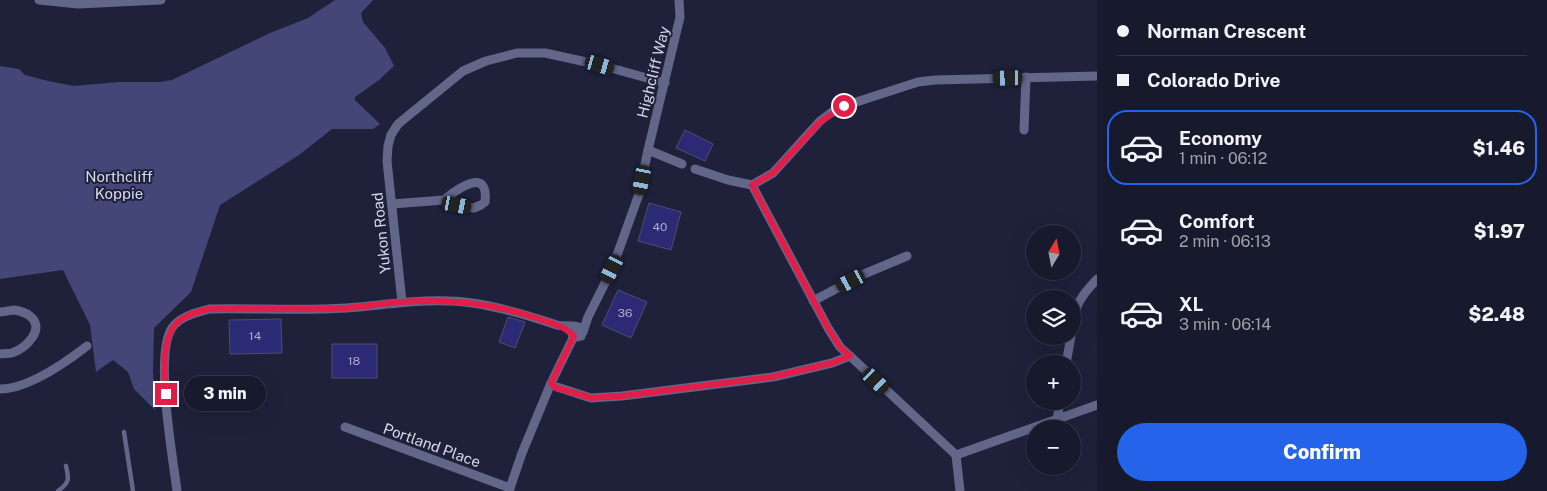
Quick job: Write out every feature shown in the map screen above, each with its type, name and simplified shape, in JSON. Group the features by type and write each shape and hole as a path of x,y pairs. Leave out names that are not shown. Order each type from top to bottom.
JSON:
{"street":[{"path":"39,0 78,4 161,0"},
{"name":"Highcliff Way","path":"510,489 522,453 546,399 556,383 577,332 588,317 612,269 626,235 639,194 665,84 680,17 679,0"},
{"name":"Yukon Road","path":"402,302 387,162 391,135 398,124 463,71 486,61 517,53 545,53 591,63 665,84"},
{"path":"695,169 728,180 752,185 773,173 820,122 844,106 918,82 1097,76"},
{"path":"1024,130 1026,77"},
{"path":"648,150 682,164"},
{"path":"752,185 836,341 956,455 960,491"},
{"path":"392,204 444,200"},
{"path":"813,301 864,274 907,256"},
{"path":"1081,298 1097,279"},
{"path":"177,491 166,406 166,348 168,336 173,327 182,319 194,313 209,309 346,308 402,302 444,301 472,303 521,313 577,332"},
{"path":"0,312 16,310 26,314 34,320 37,329 35,336 25,345 12,353 0,354"},
{"path":"0,389 19,387 65,363 87,346"},
{"path":"556,383 570,391 591,398 602,398 772,377 832,363 850,356"},
{"path":"1059,410 1057,420 1097,405"},
{"name":"Portland Place","path":"346,427 510,489"},
{"path":"956,455 1026,431"}],"lane":[{"path":"124,432 133,491"},
{"path":"58,491 68,481 66,466"}],"green space":[{"name":"Northcliff Koppie","path":"335,0 373,0 361,13 363,22 385,48 394,66 379,80 355,97 355,100 380,124 373,129 332,129 299,155 220,205 191,292 154,328 153,371 155,410 134,389 128,372 113,360 96,372 90,325 63,270 0,279 0,66 19,69 25,75 74,86 172,80 270,33 308,18"}],"building":[{"path":"685,130 713,144 705,161 676,148"},
{"path":"649,203 681,212 671,250 638,241"},
{"path":"618,290 647,302 631,338 602,325"},
{"path":"508,317 525,322 515,348 499,342"},
{"path":"281,319 282,353 230,354 229,320"},
{"path":"332,344 377,344 377,378 332,378"}],"route":[{"path":"166,394 165,367 168,336 173,327 182,319 209,309 346,308 402,302 444,301 472,303 503,309 563,327 574,336 551,383 554,387 591,398 622,396 772,377 841,360 850,356 840,347 828,328 752,185 773,173 820,122 832,112 844,106"}]}
